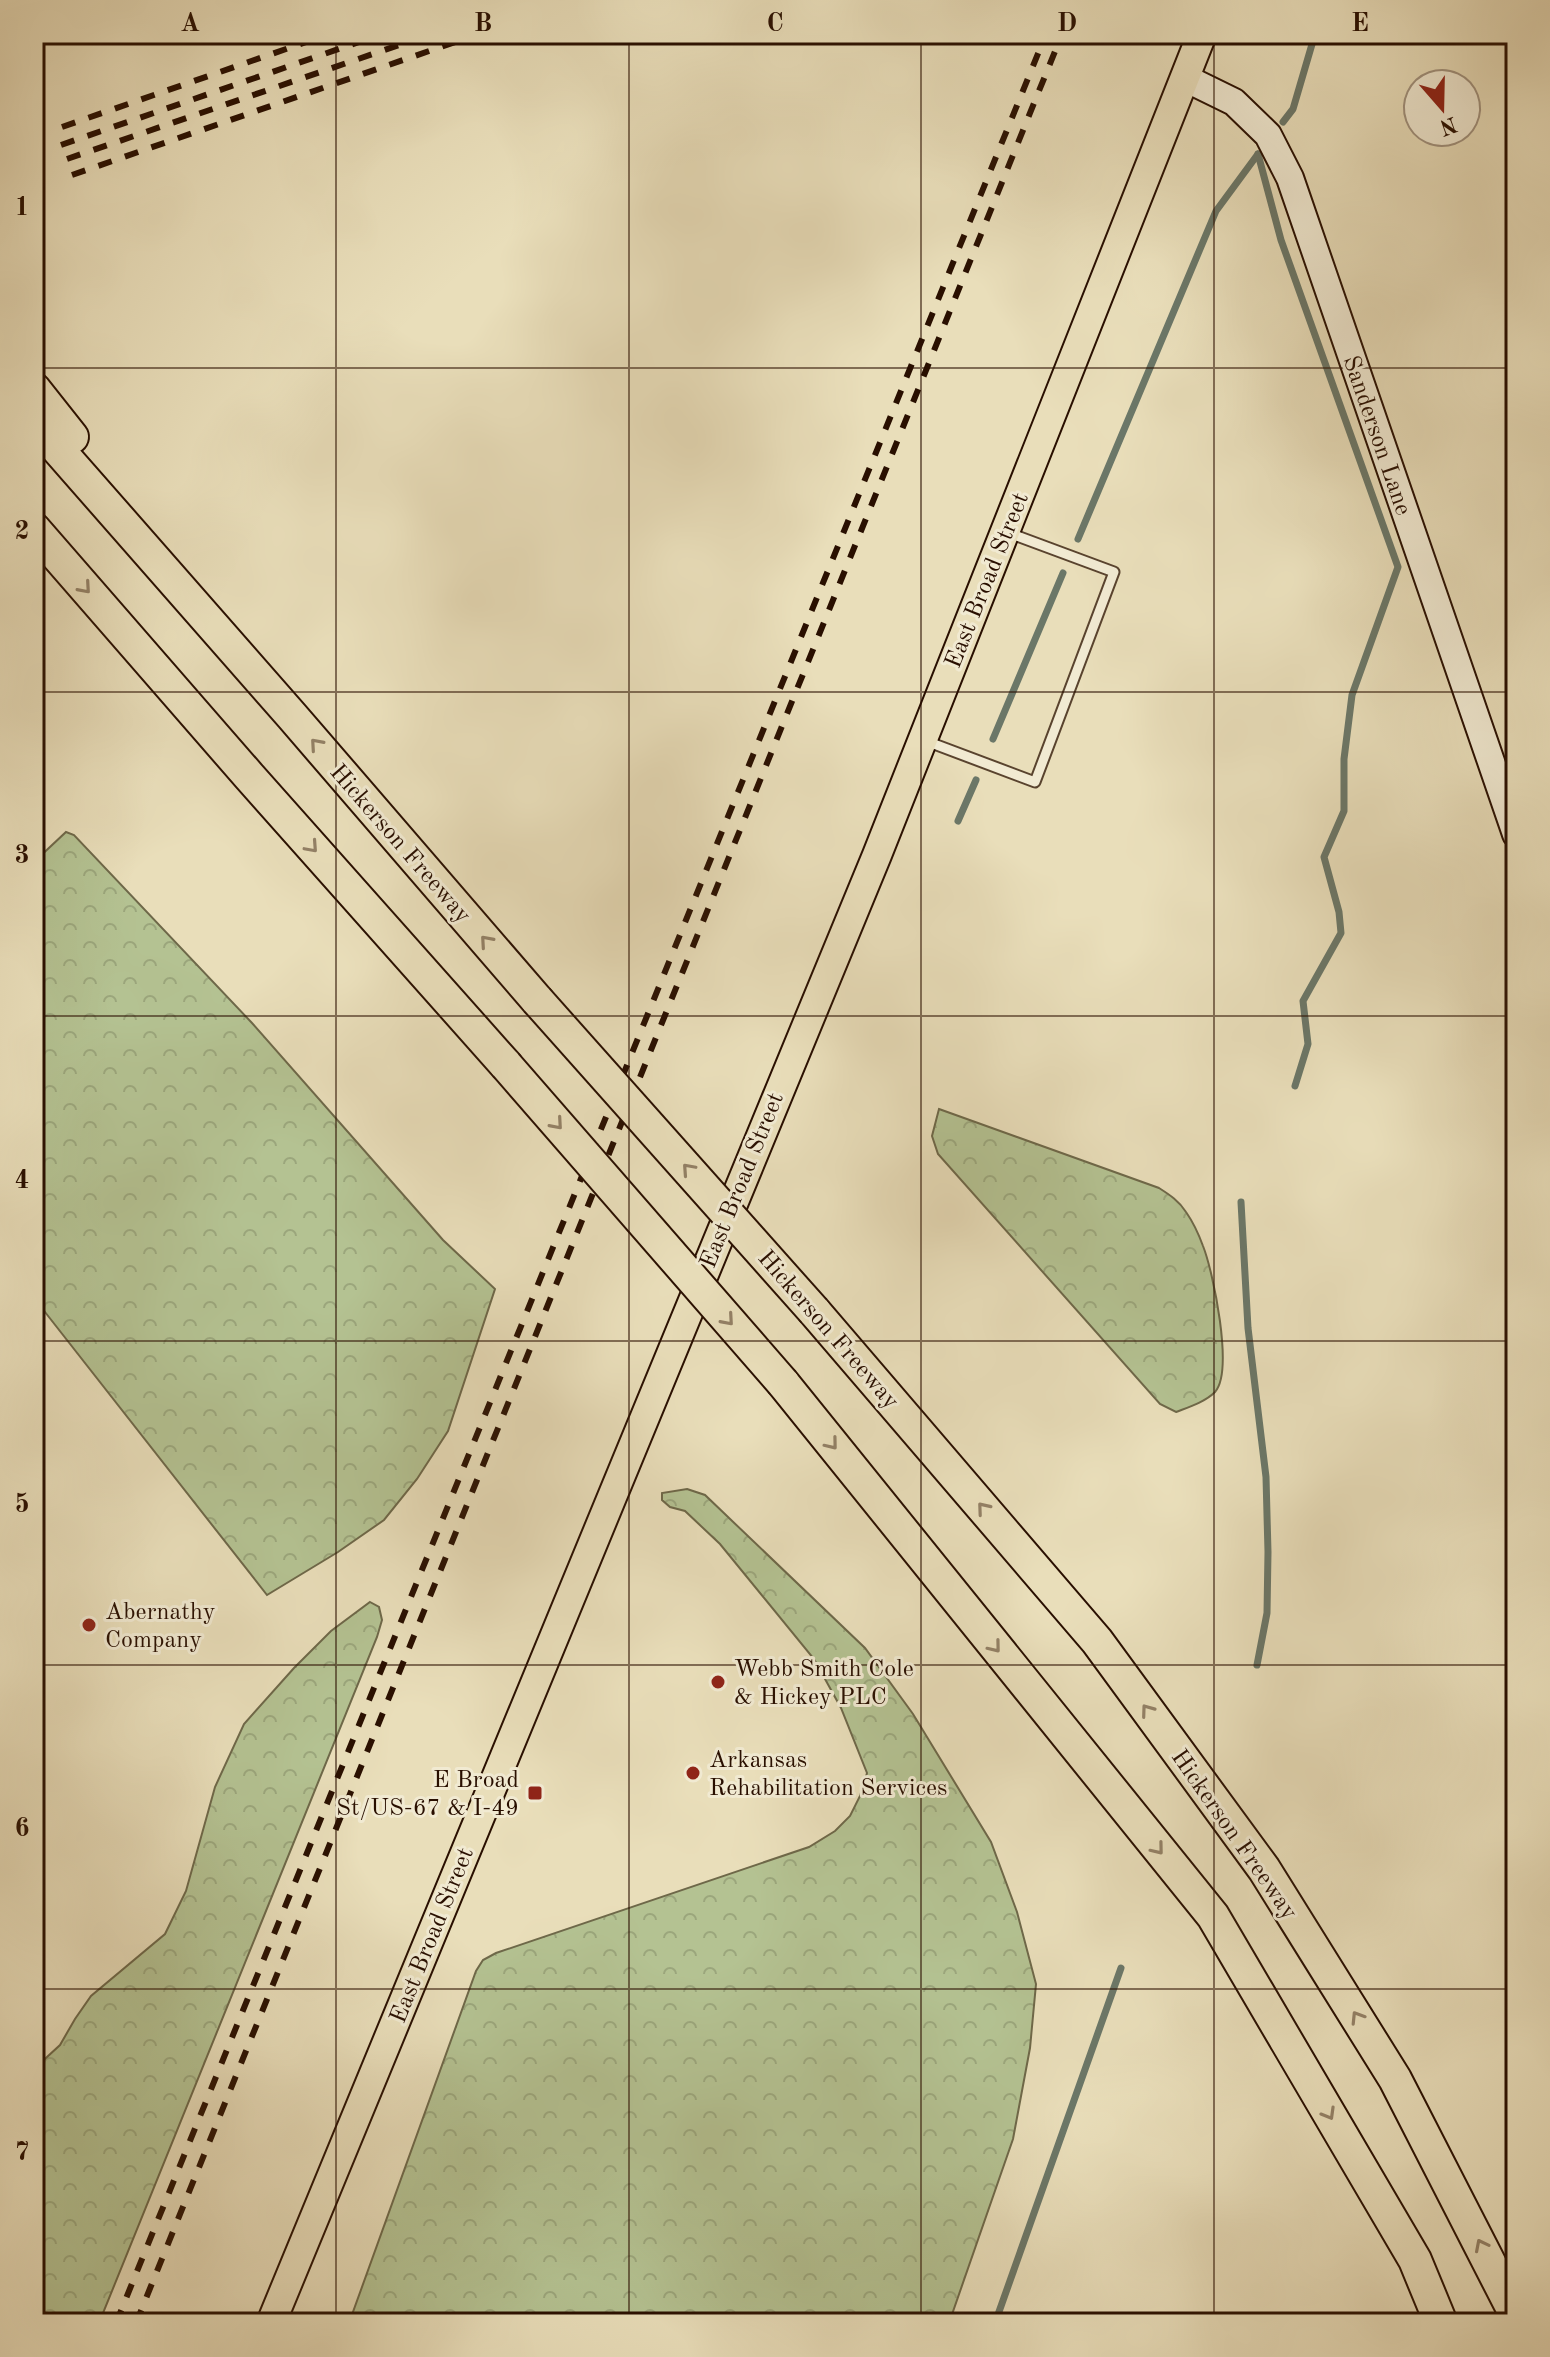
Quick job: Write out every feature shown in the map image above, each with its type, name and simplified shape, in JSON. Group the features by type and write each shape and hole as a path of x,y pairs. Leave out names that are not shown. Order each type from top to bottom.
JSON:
{"highway":[{"path":"34,389 292,716"},
{"name":"Hickerson Freeway","path":"34,422 537,1000 814,1311 1097,1641 1264,1869 1395,2079 1516,2315"},
{"path":"34,529 783,1383 1213,1916 1415,2260 1441,2323"}],"main road":[{"name":"East Broad Street","path":"271,2323 922,740 1202,34"}],"street":[{"name":"Sanderson Lane","path":"1185,78 1234,102 1268,135 1290,178 1516,834"}],"lane":[{"path":"922,740 1035,782 1114,572 1006,531"}],"green space":[{"path":"66,832 74,835 252,1023 443,1240 495,1289 448,1431 417,1479 384,1520 267,1595 34,1298 34,862"},
{"path":"939,1109 1159,1188 1177,1201 1191,1220 1201,1242 1216,1298 1223,1364 1215,1392 1176,1412 1160,1404 938,1154 932,1136"},
{"path":"687,1489 705,1495 865,1648 913,1714 991,1842 1017,1912 1036,1984 1030,2048 1013,2139 949,2323 349,2323 476,1971 483,1960 809,1847 835,1831 850,1816 860,1796 867,1773 841,1708 814,1659 720,1544 685,1511 670,1507 662,1500 662,1493"},
{"path":"370,1602 379,1607 382,1620 377,1637 99,2323 34,2323 34,2069 60,2045 91,1996 165,1934 186,1891 215,1787 244,1724 331,1631"}],"waterway":[{"path":"1283,122 1293,109 1315,34"},
{"path":"1258,154 1281,240 1398,567 1352,695 1344,759 1344,811 1324,857 1339,912 1341,933 1303,1001 1308,1044 1295,1086"},
{"path":"1078,539 1216,211 1258,154"},
{"path":"993,739 1063,573"},
{"path":"958,821 976,780"},
{"path":"1241,1202 1248,1328 1266,1477 1267,1613 1257,1665"},
{"path":"995,2323 1121,1968"}],"railway":[{"path":"62,127 329,34"},
{"path":"61,145 382,34"},
{"path":"67,159 431,34"},
{"path":"72,175 478,34"},
{"path":"116,2323 1046,34"},
{"path":"136,2323 1062,34"}],"place":[{"name":"Abernathy Company","path":"89,1625"},
{"name":"Webb Smith Cole & Hickey PLC","path":"718,1682"},
{"name":"Arkansas Rehabilitation Services","path":"693,1773"},
{"name":"E Broad St/US-67 & I-49","path":"535,1793"}]}
